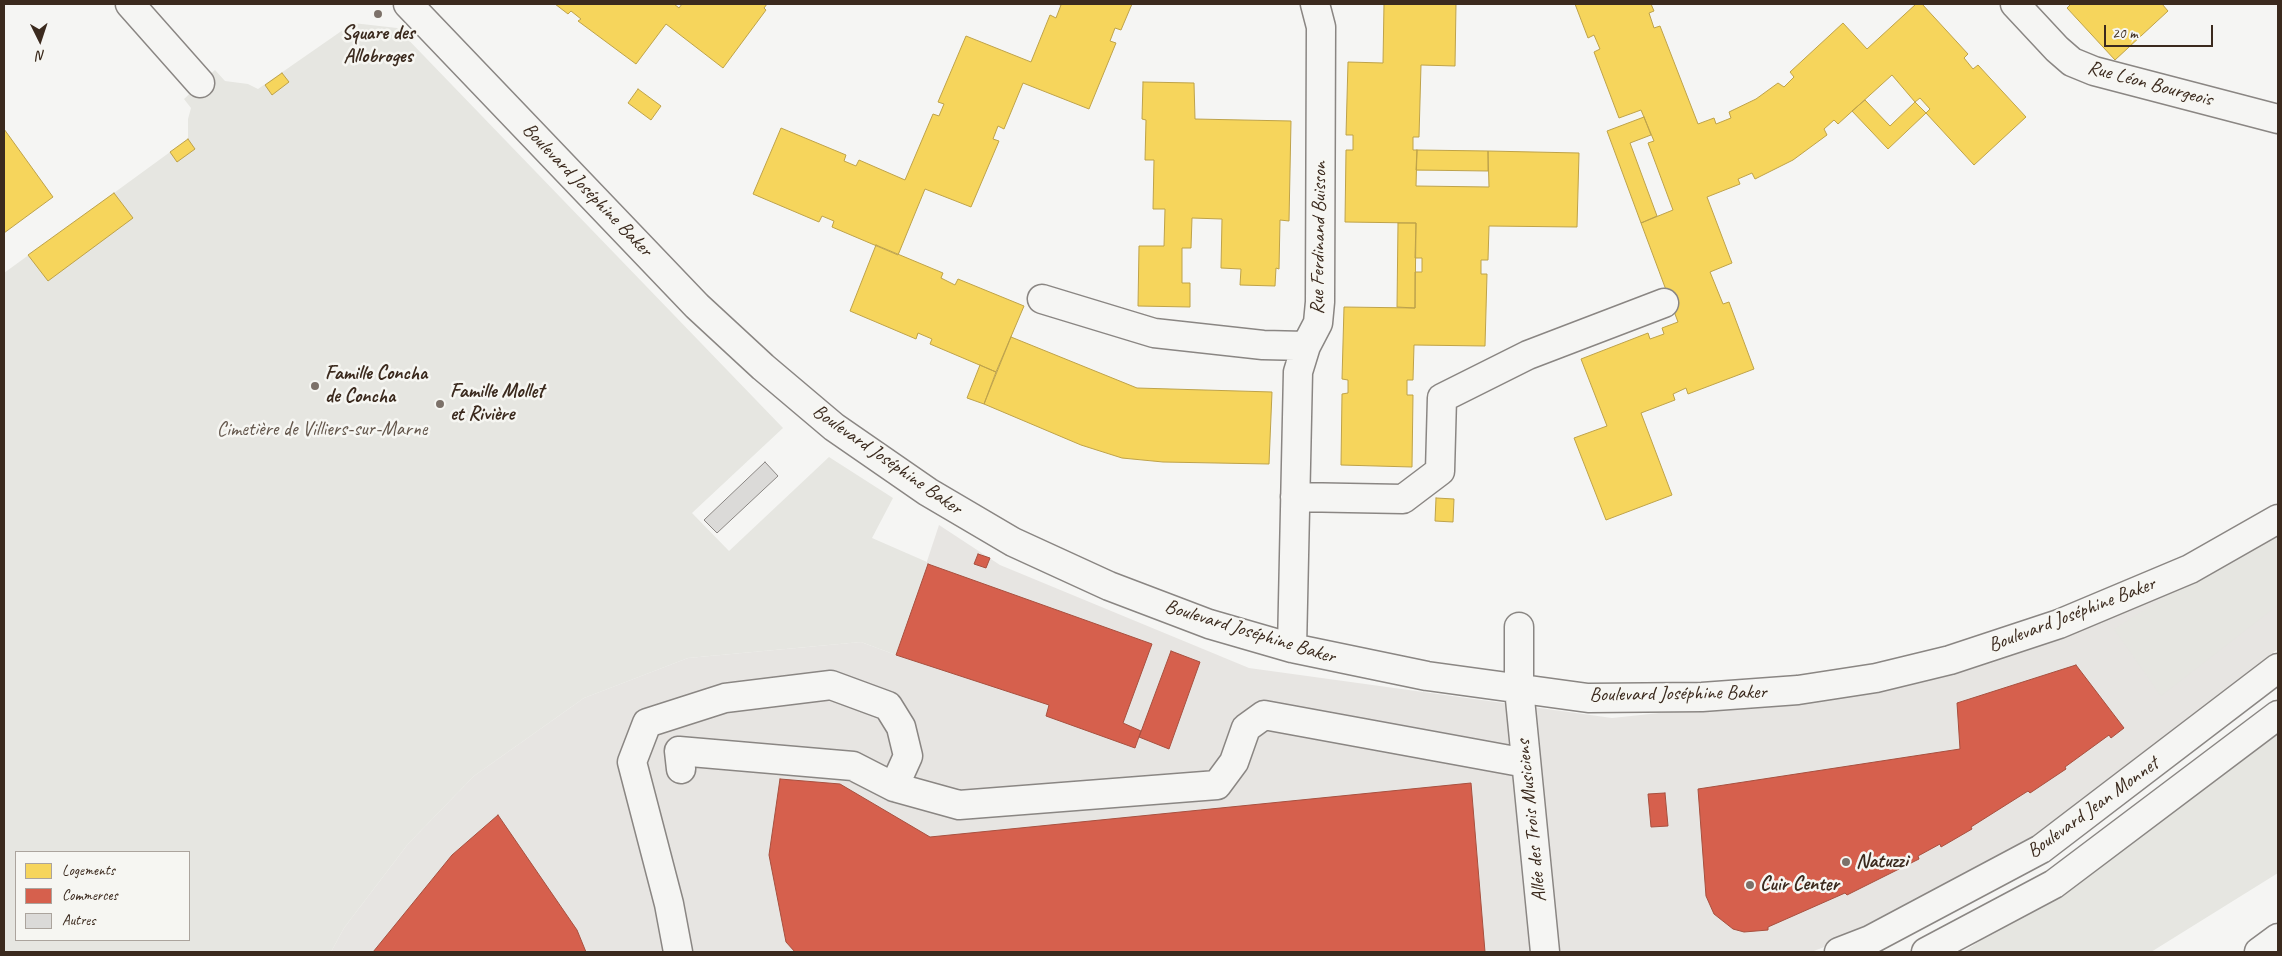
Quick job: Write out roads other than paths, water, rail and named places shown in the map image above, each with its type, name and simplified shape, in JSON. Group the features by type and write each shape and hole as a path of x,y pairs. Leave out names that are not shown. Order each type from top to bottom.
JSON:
{"main road":[{"path":"130,4 200,83"},
{"name":"Boulevard Joséphine Baker","path":"408,4 698,306 763,367 834,427 928,492 1013,542 1109,586 1209,624 1292,648 1418,674 1588,698 1702,698 1798,690 1876,678 1950,660 2059,624 2190,569 2278,519"},
{"name":"Rue Ferdinand Buisson","path":"1292,648 1298,372 1306,346 1318,322 1320,302 1321,27 1315,4"},
{"name":"Rue Léon Bourgeois","path":"2015,4 2057,49 2072,62 2094,71 2278,119"},
{"path":"1042,299 1154,333 1263,345 1306,346"},
{"path":"1295,497 1403,499 1440,471 1442,398 1528,356 1664,303"},
{"name":"Allée des Trois Musiciens","path":"1519,627 1519,689 1545,952"},
{"name":"Boulevard Jean Monnet","path":"1839,952 1870,940 2041,849 2278,668"},
{"path":"678,952 669,904 632,762 647,723 725,698 831,685 888,706 901,728 908,756 894,787"},
{"name":"Boulevard Jean Monnet","path":"1926,952 2054,884 2278,714"},
{"path":"681,769 679,752 853,766 894,787 961,815 1146,799 1217,785 1234,762 1246,728 1264,715 1526,763"},
{"path":"2259,952 2278,938"}],"place":[{"name":"Square des Allobroges","path":"378,14"},
{"name":"Famille Concha de Concha","path":"315,386"},
{"name":"Famille Mollet et Rivière","path":"440,404"},
{"name":"Natuzzi","path":"1846,862"},
{"name":"Cuir Center","path":"1750,885"}],"park label":[{"name":"Cimetière de Villiers-sur-Marne","path":"322,430"}]}
